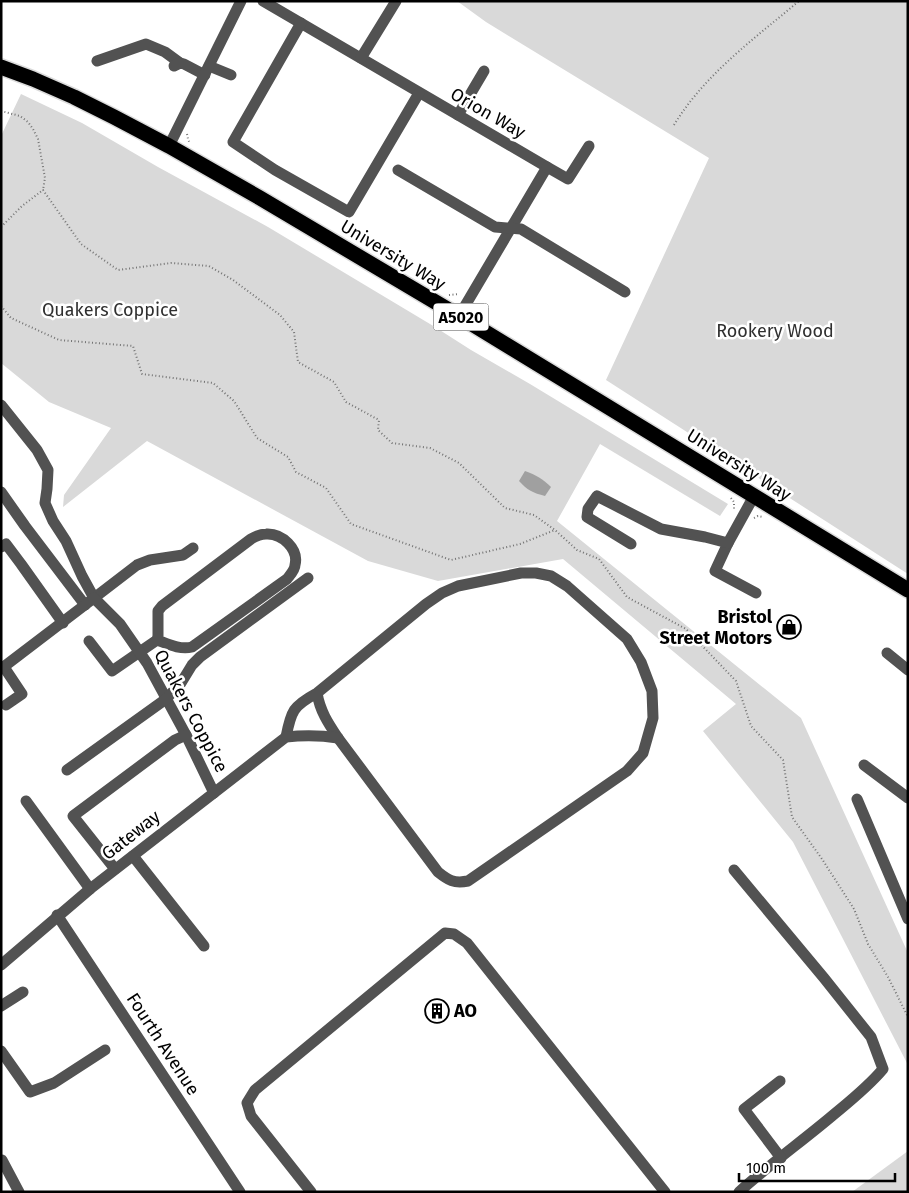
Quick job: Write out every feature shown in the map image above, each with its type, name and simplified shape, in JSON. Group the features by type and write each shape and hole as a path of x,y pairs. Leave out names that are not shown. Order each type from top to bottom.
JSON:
{"highway":[{"name":"University Way","path":"1,67 74,96 169,146 272,205 459,316 908,590"}],"street":[{"path":"169,146 241,1"},
{"name":"Orion Way","path":"263,1 568,180 589,146"},
{"path":"360,58 396,1"},
{"path":"301,23 233,142 275,170 349,212 419,93"},
{"path":"97,61 146,44 165,52 176,65 184,64 232,75"},
{"path":"458,115 484,71"},
{"path":"459,316 547,167"},
{"path":"398,170 496,227 521,230 625,292"},
{"path":"1,405 37,450 48,470 45,503 82,576 90,602"},
{"path":"1,492 25,526 90,602"},
{"path":"631,544 587,517 588,509 597,496 661,529 728,543"},
{"path":"754,496 715,571 756,593"},
{"path":"89,641 112,671 157,640 158,611 162,606 251,539 258,535 276,535 292,547 296,556 296,567 287,579 192,647 186,648 171,645 157,640"},
{"path":"1,547 7,545 63,623"},
{"path":"6,705 22,694 3,668 137,565 150,560 183,555 193,548"},
{"path":"317,693 322,713 338,738 438,872 448,880 460,883 468,882 627,771 643,753 653,718 652,691 641,662 621,634 567,586 552,576 521,573 458,586 426,604 317,693 301,702 293,712 286,737 319,735 338,738"},
{"path":"67,770 166,699 181,683 192,665 200,657 308,578"},
{"name":"Quakers Coppice","path":"90,602 120,624 140,651 186,735 214,793"},
{"path":"887,653 908,670"},
{"path":"115,869 73,816 175,740 186,735"},
{"name":"Gateway","path":"1,964 115,869 286,737"},
{"path":"864,765 908,798"},
{"path":"857,799 908,919"},
{"path":"26,802 90,889"},
{"path":"133,856 204,946"},
{"path":"734,870 871,1037 883,1069 871,1083 739,1192"},
{"name":"Fourth Avenue","path":"58,915 240,1192"},
{"path":"311,1192 251,1116 247,1103 255,1090 445,934 454,934 467,943 665,1192"},
{"path":"1,1006 23,992"},
{"path":"1,1051 30,1092 54,1083 105,1050"},
{"path":"780,1081 744,1109 781,1158"},
{"path":"2,1160 19,1192"}],"path":[{"path":"674,124 706,82 739,51 799,1"},
{"path":"1,111 20,116 33,129 38,139 45,178 43,190 22,206 1,228"},
{"path":"43,190 82,244 118,270 171,263 208,266 233,280 280,315 294,332 298,362 334,382 346,402 379,420 378,430 392,443 430,448 459,463 505,508 534,515 555,530 577,550 599,559 627,598 686,629 736,680 751,726 783,760 792,817 854,909 868,944 888,977 908,1017"},
{"path":"1,306 11,318 59,340 133,346 142,374 212,382 234,401 257,438 288,457 296,472 326,488 351,524 451,560 520,544 555,530"},
{"path":"730,496 734,502 733,515 740,520 748,524 753,518 758,516 766,518"}],"green space":[{"name":"Rookery Wood","path":"457,1 908,1 908,574 606,380 709,158 486,22"},
{"name":"Quakers Coppice","path":"21,94 82,123 268,227 728,504 720,516 600,444 557,521 801,718 908,953 908,1065 793,842 703,731 736,704 563,559 438,581 368,561 147,441 63,507 64,495 111,428 49,402 1,363 1,136"},
{"path":"908,1151 908,1192 852,1192"}],"shaded area":[{"path":"525,471 539,477 551,487 545,496 530,491 519,481"}],"place":[{"name":"Bristol Street Motors","path":"789,627"},
{"name":"AO","path":"437,1011"}]}
